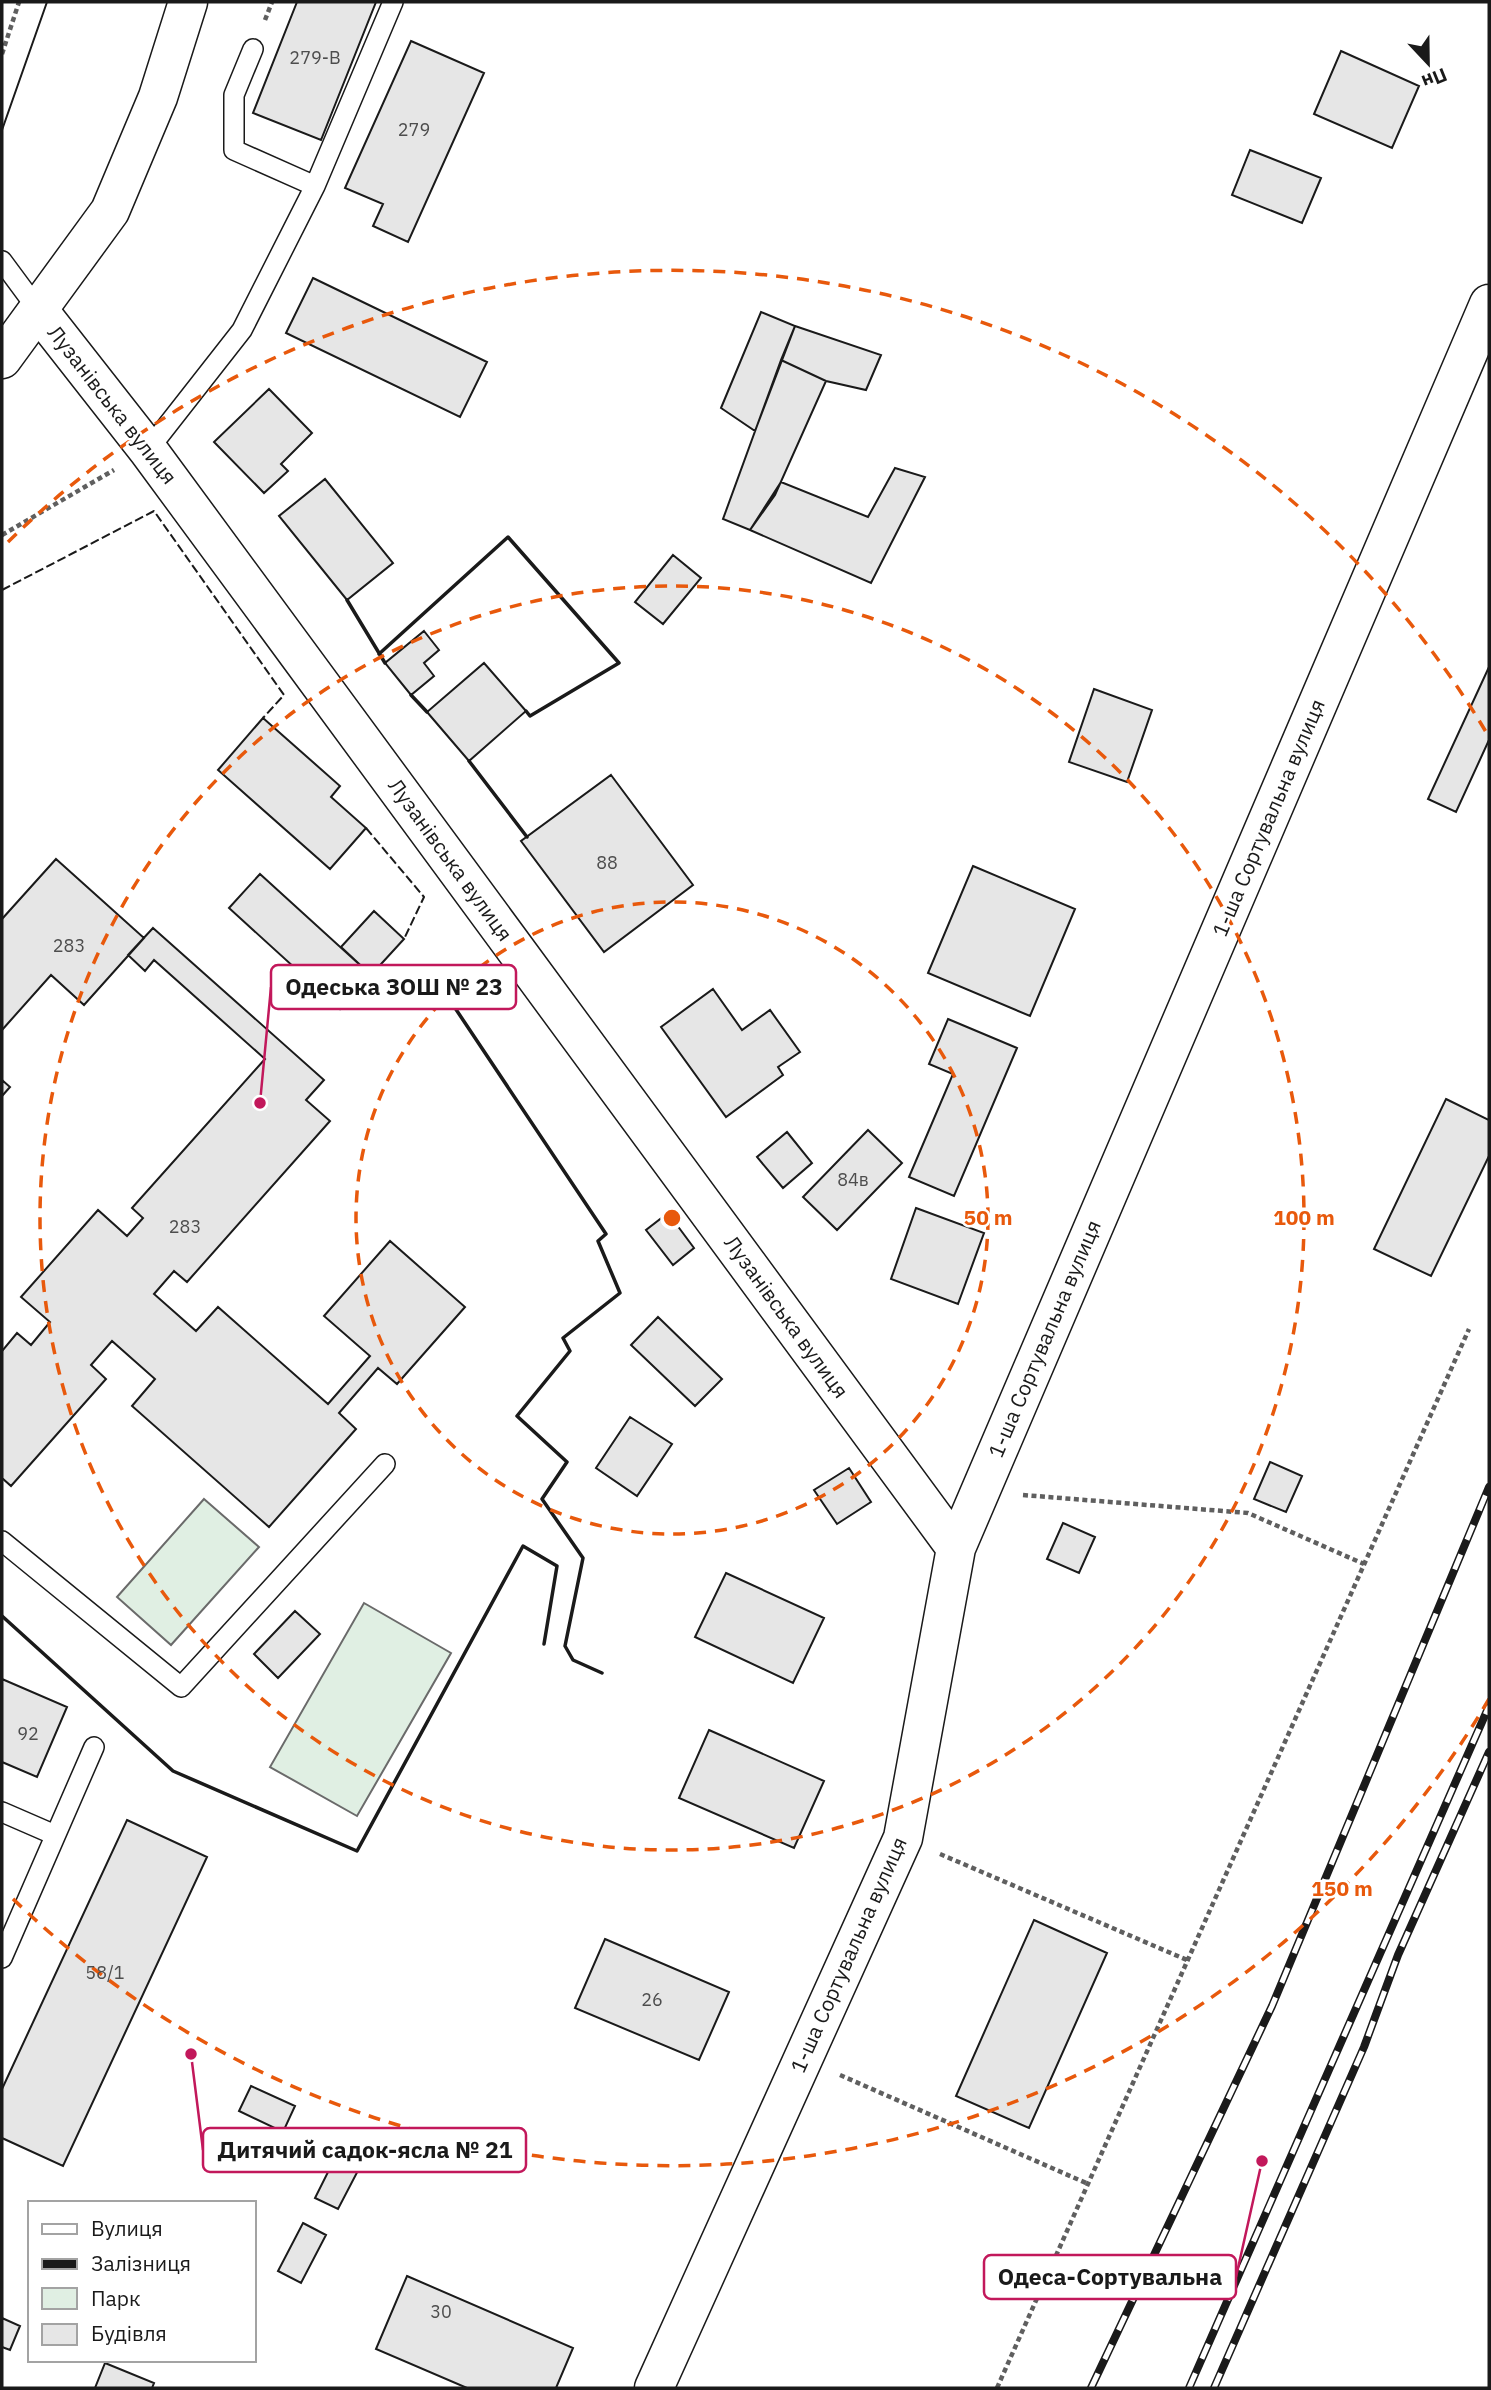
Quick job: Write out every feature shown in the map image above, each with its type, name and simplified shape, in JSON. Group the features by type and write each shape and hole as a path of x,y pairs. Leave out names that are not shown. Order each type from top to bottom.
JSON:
{"street":[{"path":"2,359 110,211 158,97 188,2"},
{"name":"1-ша Сортувальна вулиця","path":"654,2388 903,1838 956,1548 1489,304"},
{"name":"Лузанівська вулиця","path":"39,311 148,450 956,1548"}],"lane":[{"path":"148,450 242,330 315,186 393,2"},
{"path":"253,49 234,95 234,150 315,186"},
{"path":"2,261 39,311"},
{"path":"2,1541 181,1687 385,1464"},
{"path":"2,1958 94,1747"},
{"path":"2,1812 55,1835"}],"path":[{"path":"2,54 19,2"},
{"path":"2,535 148,450"},
{"path":"997,2388 1086,2183 1469,1329"},
{"path":"980,1491 1248,1513 1364,1564"},
{"path":"903,1838 1186,1960"},
{"path":"803,2059 1086,2183"}],"green space":[{"path":"204,1499 259,1547 171,1645 117,1597"},
{"path":"364,1603 451,1653 357,1816 270,1767"}],"building":[{"path":"297,2 376,2 321,140 253,113"},
{"path":"411,41 484,73 408,242 373,226 383,204 345,188"},
{"path":"1341,51 1419,86 1392,148 1314,114"},
{"path":"1250,150 1321,178 1302,223 1232,195"},
{"path":"313,278 487,362 460,417 286,333"},
{"path":"761,312 795,326 755,431 721,408"},
{"path":"795,326 881,355 866,390 826,381 781,360"},
{"path":"781,360 826,381 775,495 750,530 723,519"},
{"path":"269,389 312,433 281,464 288,471 264,493 214,442"},
{"path":"895,468 925,477 871,583 750,530 781,482 868,517"},
{"path":"325,479 393,563 347,600 279,516"},
{"path":"673,555 701,578 663,624 635,602"},
{"path":"424,631 439,650 424,663 434,676 411,695 385,663"},
{"path":"484,663 526,711 469,761 427,712"},
{"path":"1489,667 1489,740 1456,812 1428,799"},
{"path":"1094,689 1152,710 1127,782 1069,762"},
{"path":"263,718 340,786 331,797 366,828 330,869 218,770"},
{"path":"611,775 693,885 604,952 521,841"},
{"path":"56,859 144,938 84,1005 51,975 2,1030 2,919"},
{"path":"973,866 1075,909 1030,1016 928,973"},
{"path":"260,874 371,975 340,1009 229,908"},
{"path":"374,911 404,939 371,975 341,947"},
{"path":"153,928 324,1080 306,1100 330,1121 187,1282 174,1271 154,1294 196,1331 218,1307 328,1404 370,1356 324,1316 390,1241 465,1307 397,1384 378,1368 339,1413 356,1429 269,1527 132,1406 155,1379 112,1341 91,1365 106,1379 11,1486 2,1478 2,1351 17,1333 31,1345 50,1322 21,1297 98,1210 127,1236 143,1218 132,1208 265,1059 154,960 145,971 128,955"},
{"path":"713,989 742,1030 770,1010 800,1052 778,1067 783,1075 726,1117 661,1027"},
{"path":"948,1019 1017,1048 954,1196 909,1177 953,1074 929,1064"},
{"path":"2,1080 10,1087 2,1096"},
{"path":"1446,1099 1489,1120 1489,1156 1431,1276 1374,1249"},
{"path":"868,1130 902,1163 837,1230 803,1197"},
{"path":"787,1132 812,1163 783,1188 757,1157"},
{"path":"916,1208 984,1233 958,1304 891,1279"},
{"path":"668,1213 694,1248 673,1265 646,1230"},
{"path":"658,1317 722,1379 695,1406 631,1345"},
{"path":"630,1417 672,1444 637,1496 596,1468"},
{"path":"1270,1462 1302,1476 1286,1512 1254,1499"},
{"path":"849,1468 871,1502 837,1524 814,1490"},
{"path":"1063,1523 1095,1537 1079,1573 1047,1559"},
{"path":"726,1573 824,1618 793,1683 695,1637"},
{"path":"295,1611 320,1634 278,1678 254,1654"},
{"path":"2,1679 67,1707 37,1777 2,1762"},
{"path":"709,1730 824,1781 794,1848 679,1798"},
{"path":"127,1820 207,1857 63,2166 2,2138 2,2089"},
{"path":"1034,1920 1107,1953 1029,2128 956,2096"},
{"path":"605,1939 729,1992 699,2060 575,2008"},
{"path":"251,2086 295,2106 283,2132 239,2111"},
{"path":"339,2150 363,2161 338,2209 315,2198"},
{"path":"303,2223 326,2235 301,2283 278,2271"},
{"path":"407,2276 573,2348 556,2388 467,2388 376,2349"},
{"path":"2,2318 20,2326 10,2350 2,2347"},
{"path":"105,2363 154,2383 152,2388 95,2388"}],"tram line":[{"path":"2,130 47,2"}],"railway":[{"path":"1091,2388 1272,2006 1489,1487"},
{"path":"1189,2388 1489,1706"},
{"path":"1214,2388 1364,2047 1398,1955 1489,1752"}],"fence":[{"path":"2,590 154,511 284,695 263,718"},
{"path":"366,828 424,897 404,939"}],"wall":[{"path":"379,654 508,537 619,663 530,716 526,711"},
{"path":"347,600 385,663"},
{"path":"411,695 427,712"},
{"path":"469,761 527,837"},
{"path":"431,972 606,1234 598,1241 620,1293 563,1338 570,1351 517,1416 567,1462 542,1499 583,1558 565,1646 573,1660 602,1673"},
{"path":"2,1616 173,1771 357,1851 523,1546 557,1566 544,1644"}],"place":[{"name":"Одеська ЗОШ № 23","path":"260,1103"},
{"name":"Дитячий садок-ясла № 21","path":"191,2054"},
{"name":"Одеса-Сортувальна","path":"1262,2161"}]}
